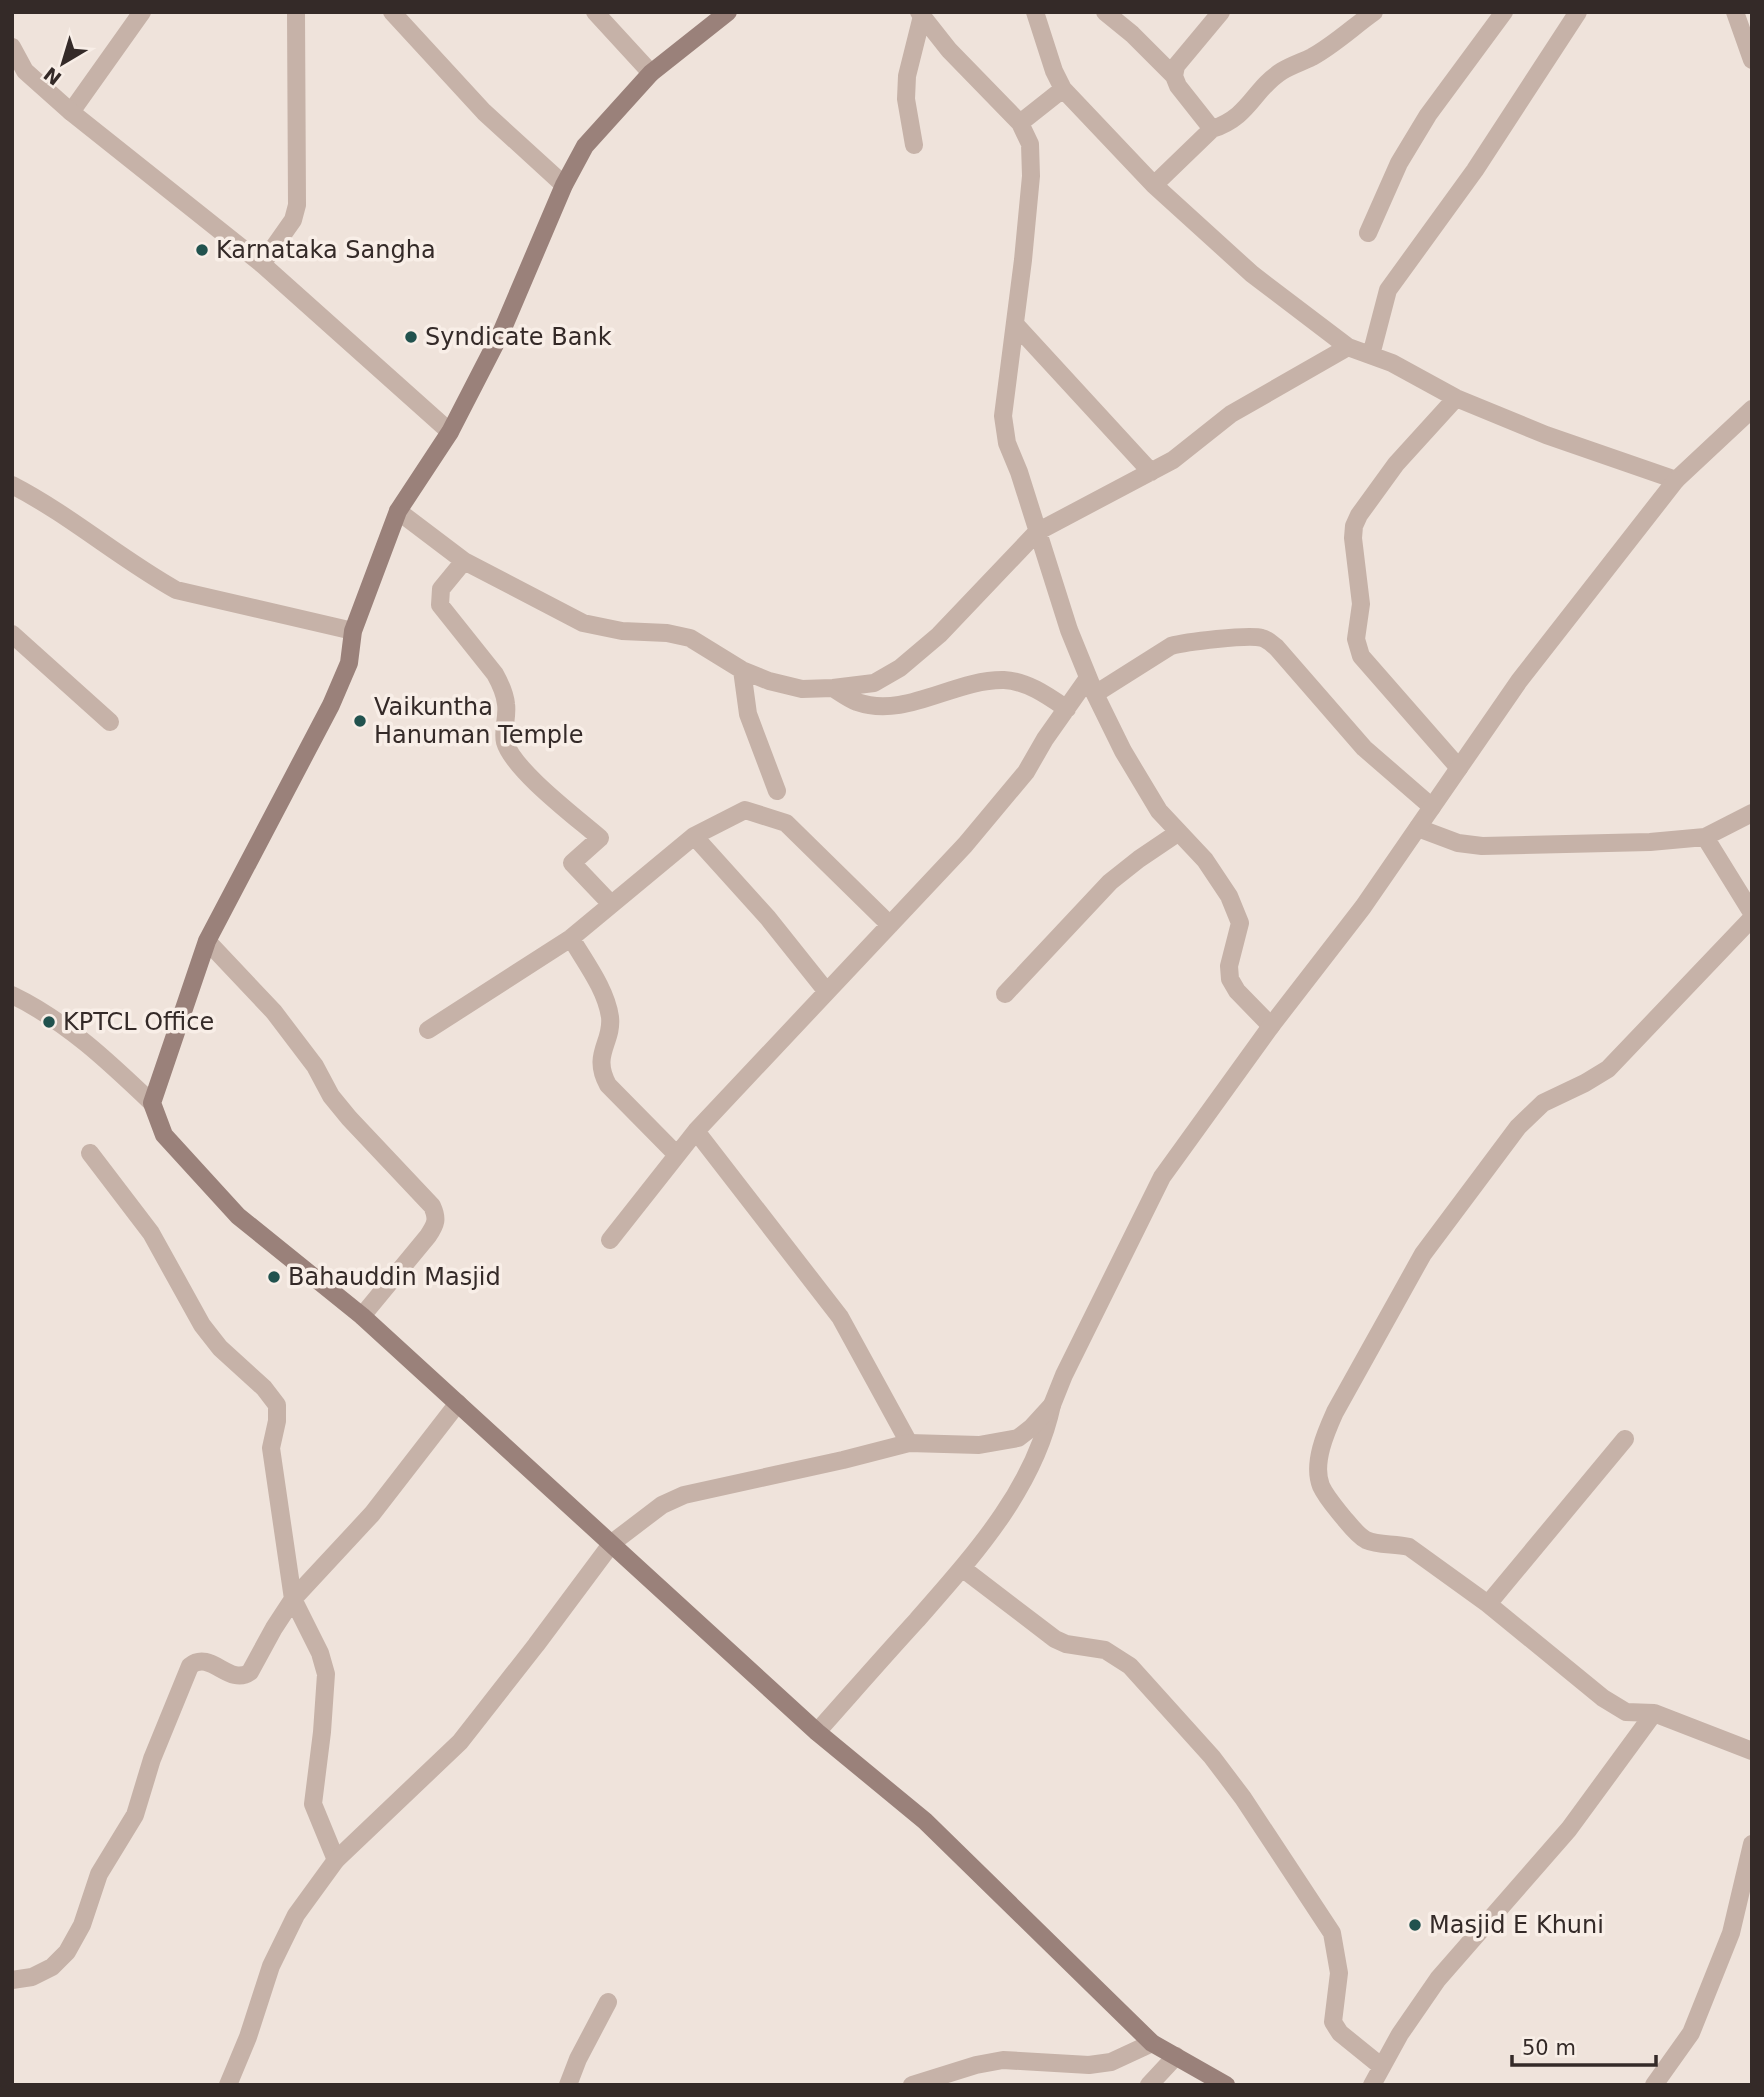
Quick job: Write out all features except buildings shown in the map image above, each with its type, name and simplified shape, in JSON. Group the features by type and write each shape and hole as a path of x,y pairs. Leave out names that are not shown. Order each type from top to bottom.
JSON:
{"main road":[{"path":"728,12 650,73 585,146 564,185 501,333 450,432 398,511 353,631 349,663 331,705 207,941 152,1103 164,1135 238,1216 362,1315 817,1732 925,1821 1152,2043 1226,2085"}],"street":[{"path":"71,112 142,12"},
{"path":"262,264 293,220 297,205 296,12"},
{"path":"392,12 484,112 564,185"},
{"path":"595,12 650,73"},
{"path":"1035,12 1054,71 1063,89 1154,185 1252,274 1348,347 1392,363 1456,398 1546,435 1676,480"},
{"path":"1105,12 1132,34 1174,76 1178,86 1212,129"},
{"path":"1174,76 1175,65 1221,12"},
{"path":"1154,185 1212,129 1230,123 1238,116 1262,88 1281,72 1313,57 1374,12"},
{"path":"1368,233 1399,163 1428,114 1504,12"},
{"path":"1371,355 1388,290 1475,170 1578,12"},
{"path":"1735,12 1752,60"},
{"path":"921,14 949,50 1020,123 1030,144 1031,176 1003,416 1007,443 1019,472 1069,630 1123,751 1159,811 1205,860 1229,896 1240,923 1229,966 1230,979 1237,991 1271,1026"},
{"path":"914,145 906,99 907,76 921,14"},
{"path":"12,47 25,71 71,112 262,264 450,432"},
{"path":"1020,123 1063,89"},
{"path":"1015,324 1151,472"},
{"path":"398,511 464,561 583,623 622,631 667,633 691,638 743,670 769,681 802,688 833,688 874,683 900,668 939,635 1037,532 1172,460 1231,414 1348,347"},
{"path":"1456,398 1389,474 1359,514 1353,538 1361,604 1356,639 1361,656 1459,768"},
{"path":"817,1732 962,1568 1001,1517 1034,1462 1064,1375 1162,1177 1271,1026 1363,907 1519,681 1676,480 1752,409"},
{"path":"12,485 39,499 176,590 353,631"},
{"path":"464,561 441,589 440,605 501,684 506,704 504,740 509,751 545,792 600,838 572,863 611,904"},
{"path":"12,634 110,722"},
{"path":"610,1240 695,1131 965,845 1026,772 1067,709 1092,686 1171,646 1185,642 1248,636 1263,638 1276,647 1364,748 1432,807"},
{"path":"743,670 748,714 777,791"},
{"path":"833,688 856,702 886,707 916,701 967,684 1005,680 1037,689 1067,709"},
{"path":"428,1030 571,938 694,836 745,810 786,823 890,925"},
{"path":"1418,828 1458,843 1482,846 1650,842 1705,837 1752,813"},
{"path":"1005,994 1110,882 1179,832"},
{"path":"694,836 768,918 827,992"},
{"path":"1705,837 1752,915 1608,1069 1543,1103 1518,1127 1423,1254 1335,1412 1324,1438 1320,1484 1330,1501 1365,1539 1380,1544 1395,1543 1409,1547 1488,1604 1603,1698 1626,1712 1654,1713 1752,1751"},
{"path":"571,938 607,1001 611,1021 600,1059 602,1074 608,1085 677,1156"},
{"path":"207,941 274,1012 315,1066 331,1096 432,1206 437,1218 428,1237 362,1315"},
{"path":"12,995 36,1006 94,1049 152,1103"},
{"path":"695,1131 839,1317 909,1443"},
{"path":"90,1153 151,1233 202,1325 220,1348 264,1388 277,1405 277,1421 271,1448 293,1600 320,1653 326,1674 313,1804 336,1860"},
{"path":"12,1980 32,1977 52,1967 67,1952 82,1925 99,1874 135,1815 152,1759 190,1666 196,1661 205,1660 234,1675 245,1676 255,1666 274,1628 293,1600 372,1514 458,1403"},
{"path":"228,2085 248,2037 271,1966 296,1915 336,1860 460,1742 612,1542 662,1505 684,1495 909,1443 979,1445 1017,1438 1031,1428 1052,1405"},
{"path":"1488,1604 1625,1439"},
{"path":"962,1568 1055,1639 1066,1644 1105,1650 1130,1666 1212,1757 1332,1933 1339,1973 1334,2022 1340,2034 1382,2067"},
{"path":"1372,2085 1400,2034 1438,1979 1569,1829 1654,1713"},
{"path":"1654,2085 1691,2033 1731,1933 1752,1844"},
{"path":"568,2085 578,2059 608,2001"},
{"path":"912,2085 976,2065 1003,2060 1089,2065 1111,2062 1152,2043"},
{"path":"1149,2085 1176,2056"}],"place":[{"name":"Karnataka Sangha","path":"202,250"},
{"name":"Syndicate Bank","path":"411,337"},
{"name":"Vaikuntha Hanuman Temple","path":"360,721"},
{"name":"KPTCL Office","path":"49,1022"},
{"name":"Bahauddin Masjid","path":"274,1277"},
{"name":"Masjid E Khuni","path":"1415,1925"}]}
